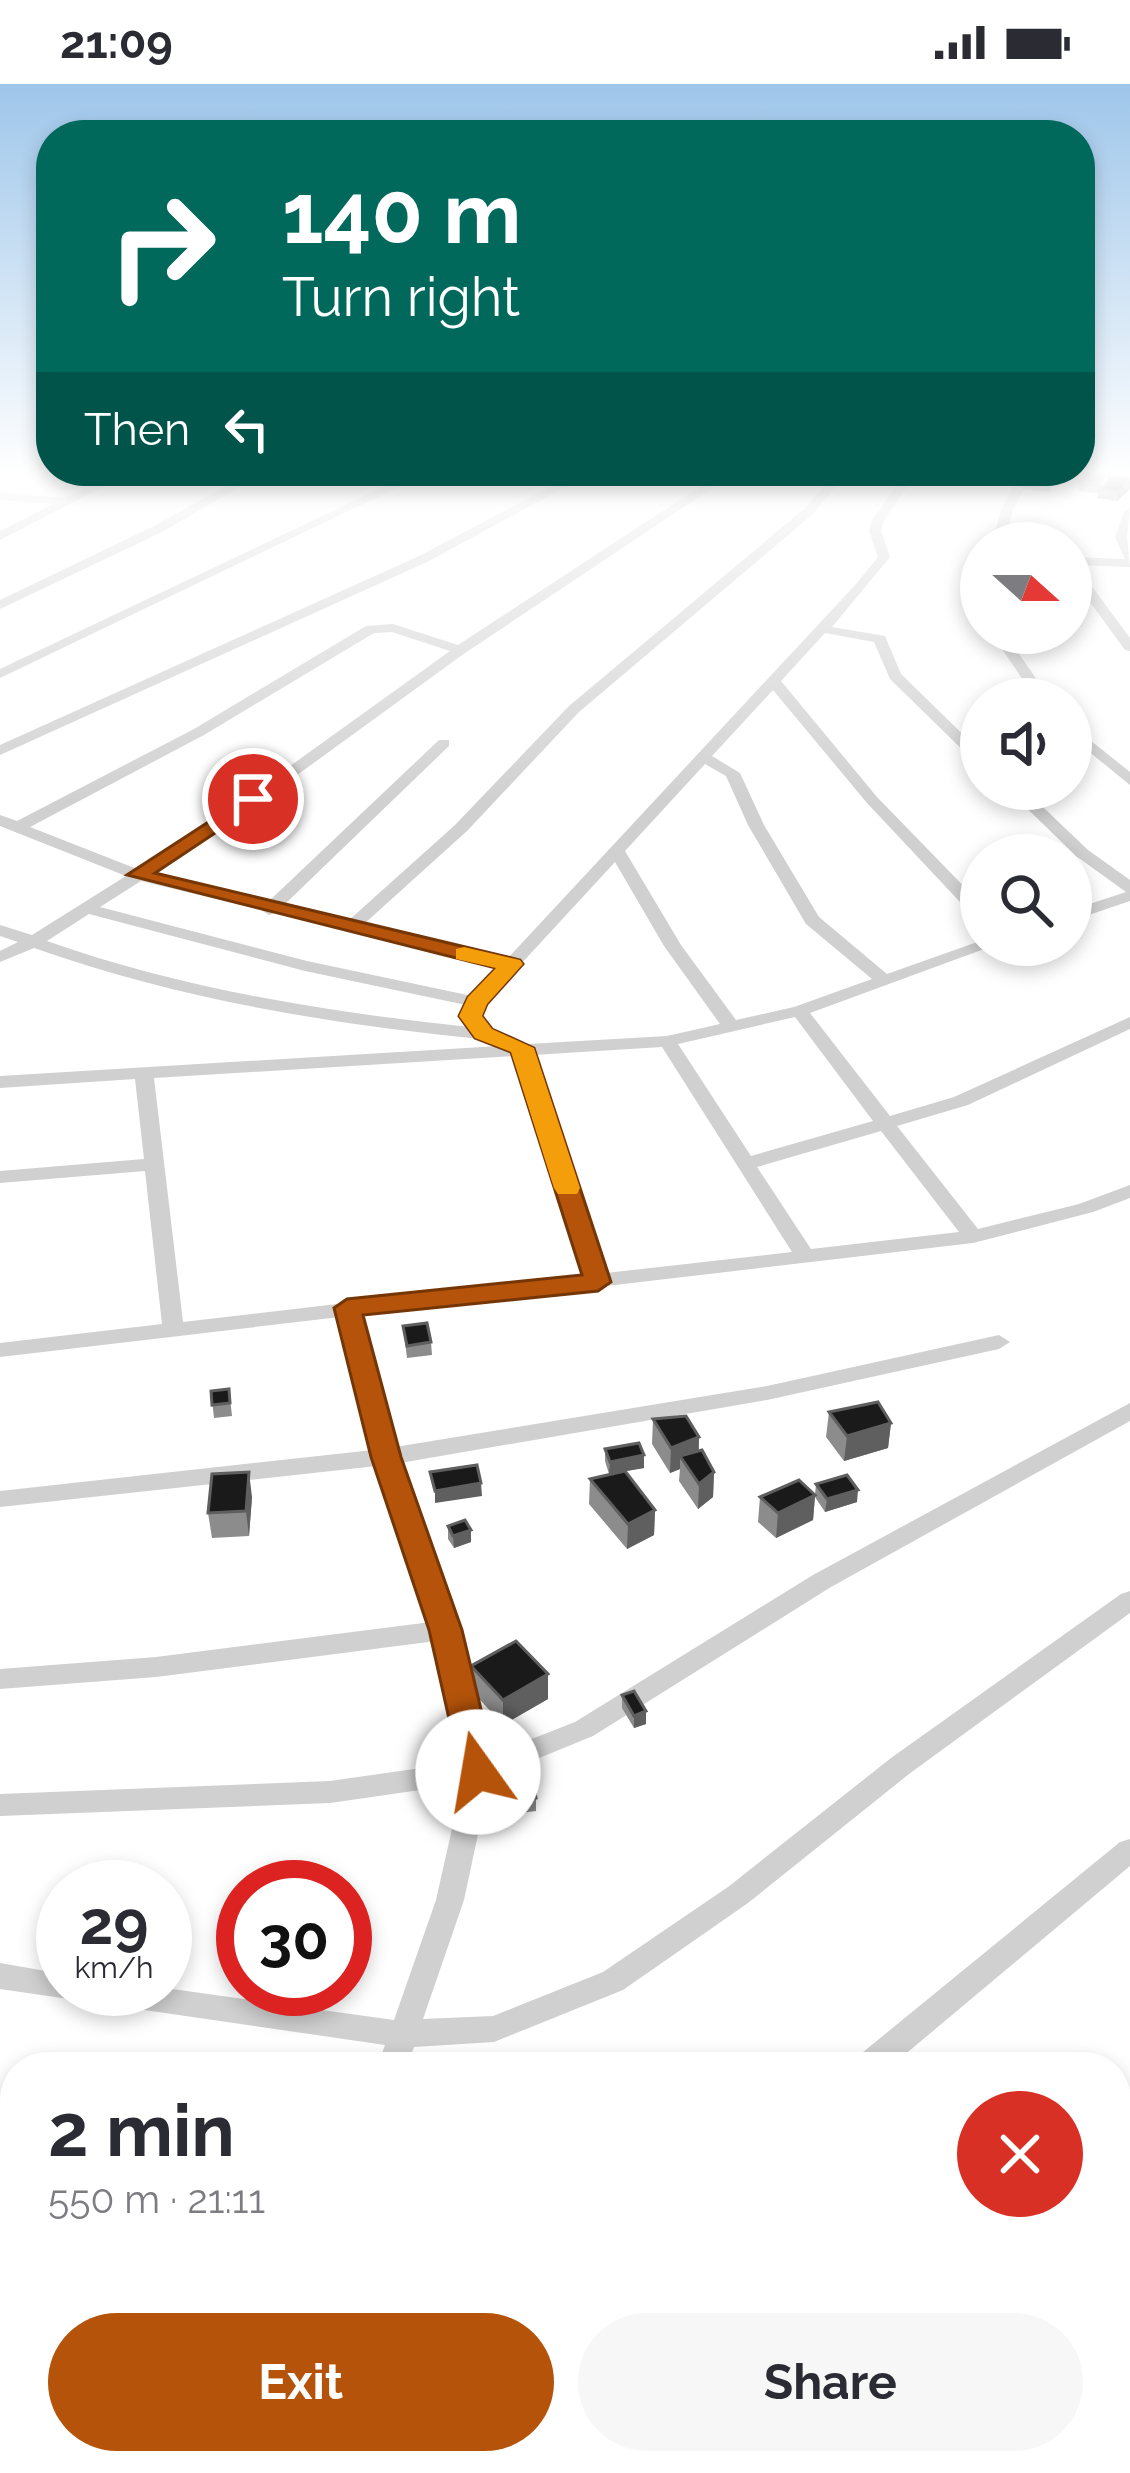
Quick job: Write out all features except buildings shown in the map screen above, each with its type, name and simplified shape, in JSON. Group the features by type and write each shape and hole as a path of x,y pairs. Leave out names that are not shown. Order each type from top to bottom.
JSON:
{"street":[{"path":"0,605 51,580"},
{"path":"0,674 196,580"},
{"path":"0,751 377,580"},
{"path":"0,957 32,942 221,823 460,650 566,580"},
{"path":"350,928 461,829 574,710 726,580"},
{"path":"483,1034 471,1016 476,1002 775,683 864,580"},
{"path":"1092,594 1130,647"},
{"path":"19,827 199,732 370,629 393,628 460,650"},
{"path":"823,629 880,639 895,676 960,739"},
{"path":"775,683 872,800 960,892"},
{"path":"269,910 444,742"},
{"path":"1092,747 1130,780"},
{"path":"704,758 732,773 812,920 885,981"},
{"path":"1037,810 1130,892 1092,907"},
{"path":"0,820 137,875 512,964"},
{"path":"617,852 673,946 731,1026"},
{"path":"86,908 305,966 476,1002"},
{"path":"0,930 117,970 296,1012 483,1034 522,1048"},
{"path":"0,1082 667,1041 799,1011 960,954"},
{"path":"799,1011 973,1237"},
{"path":"746,1163 961,1101 1130,1022"},
{"path":"667,1041 806,1258"},
{"path":"522,1048 598,1282"},
{"path":"145,1074 173,1329"},
{"path":"0,1177 154,1164"},
{"path":"0,1350 973,1237 1086,1208 1130,1191"},
{"path":"347,1308 386,1457 446,1630 478,1772 450,1900 397,2052"},
{"path":"0,1498 386,1457 766,1393 999,1342"},
{"path":"0,1805 331,1792 478,1772 584,1729 822,1581 1130,1411"},
{"path":"192,2005 402,2034 494,2030 613,1982 738,1895 900,1766 1130,1600"},
{"path":"0,1679 157,1667 446,1630"},
{"path":"886,2052 1130,1850"},
{"path":"0,1976 36,1982"}],"slow traffic":[{"path":"464,954 512,964 476,1002 471,1016 483,1034 522,1048 567,1188"}],"route":[{"path":"253,799 137,875 512,964 476,1002 471,1016 483,1034 522,1048 598,1282 347,1308 386,1457 446,1630 478,1772"}]}
